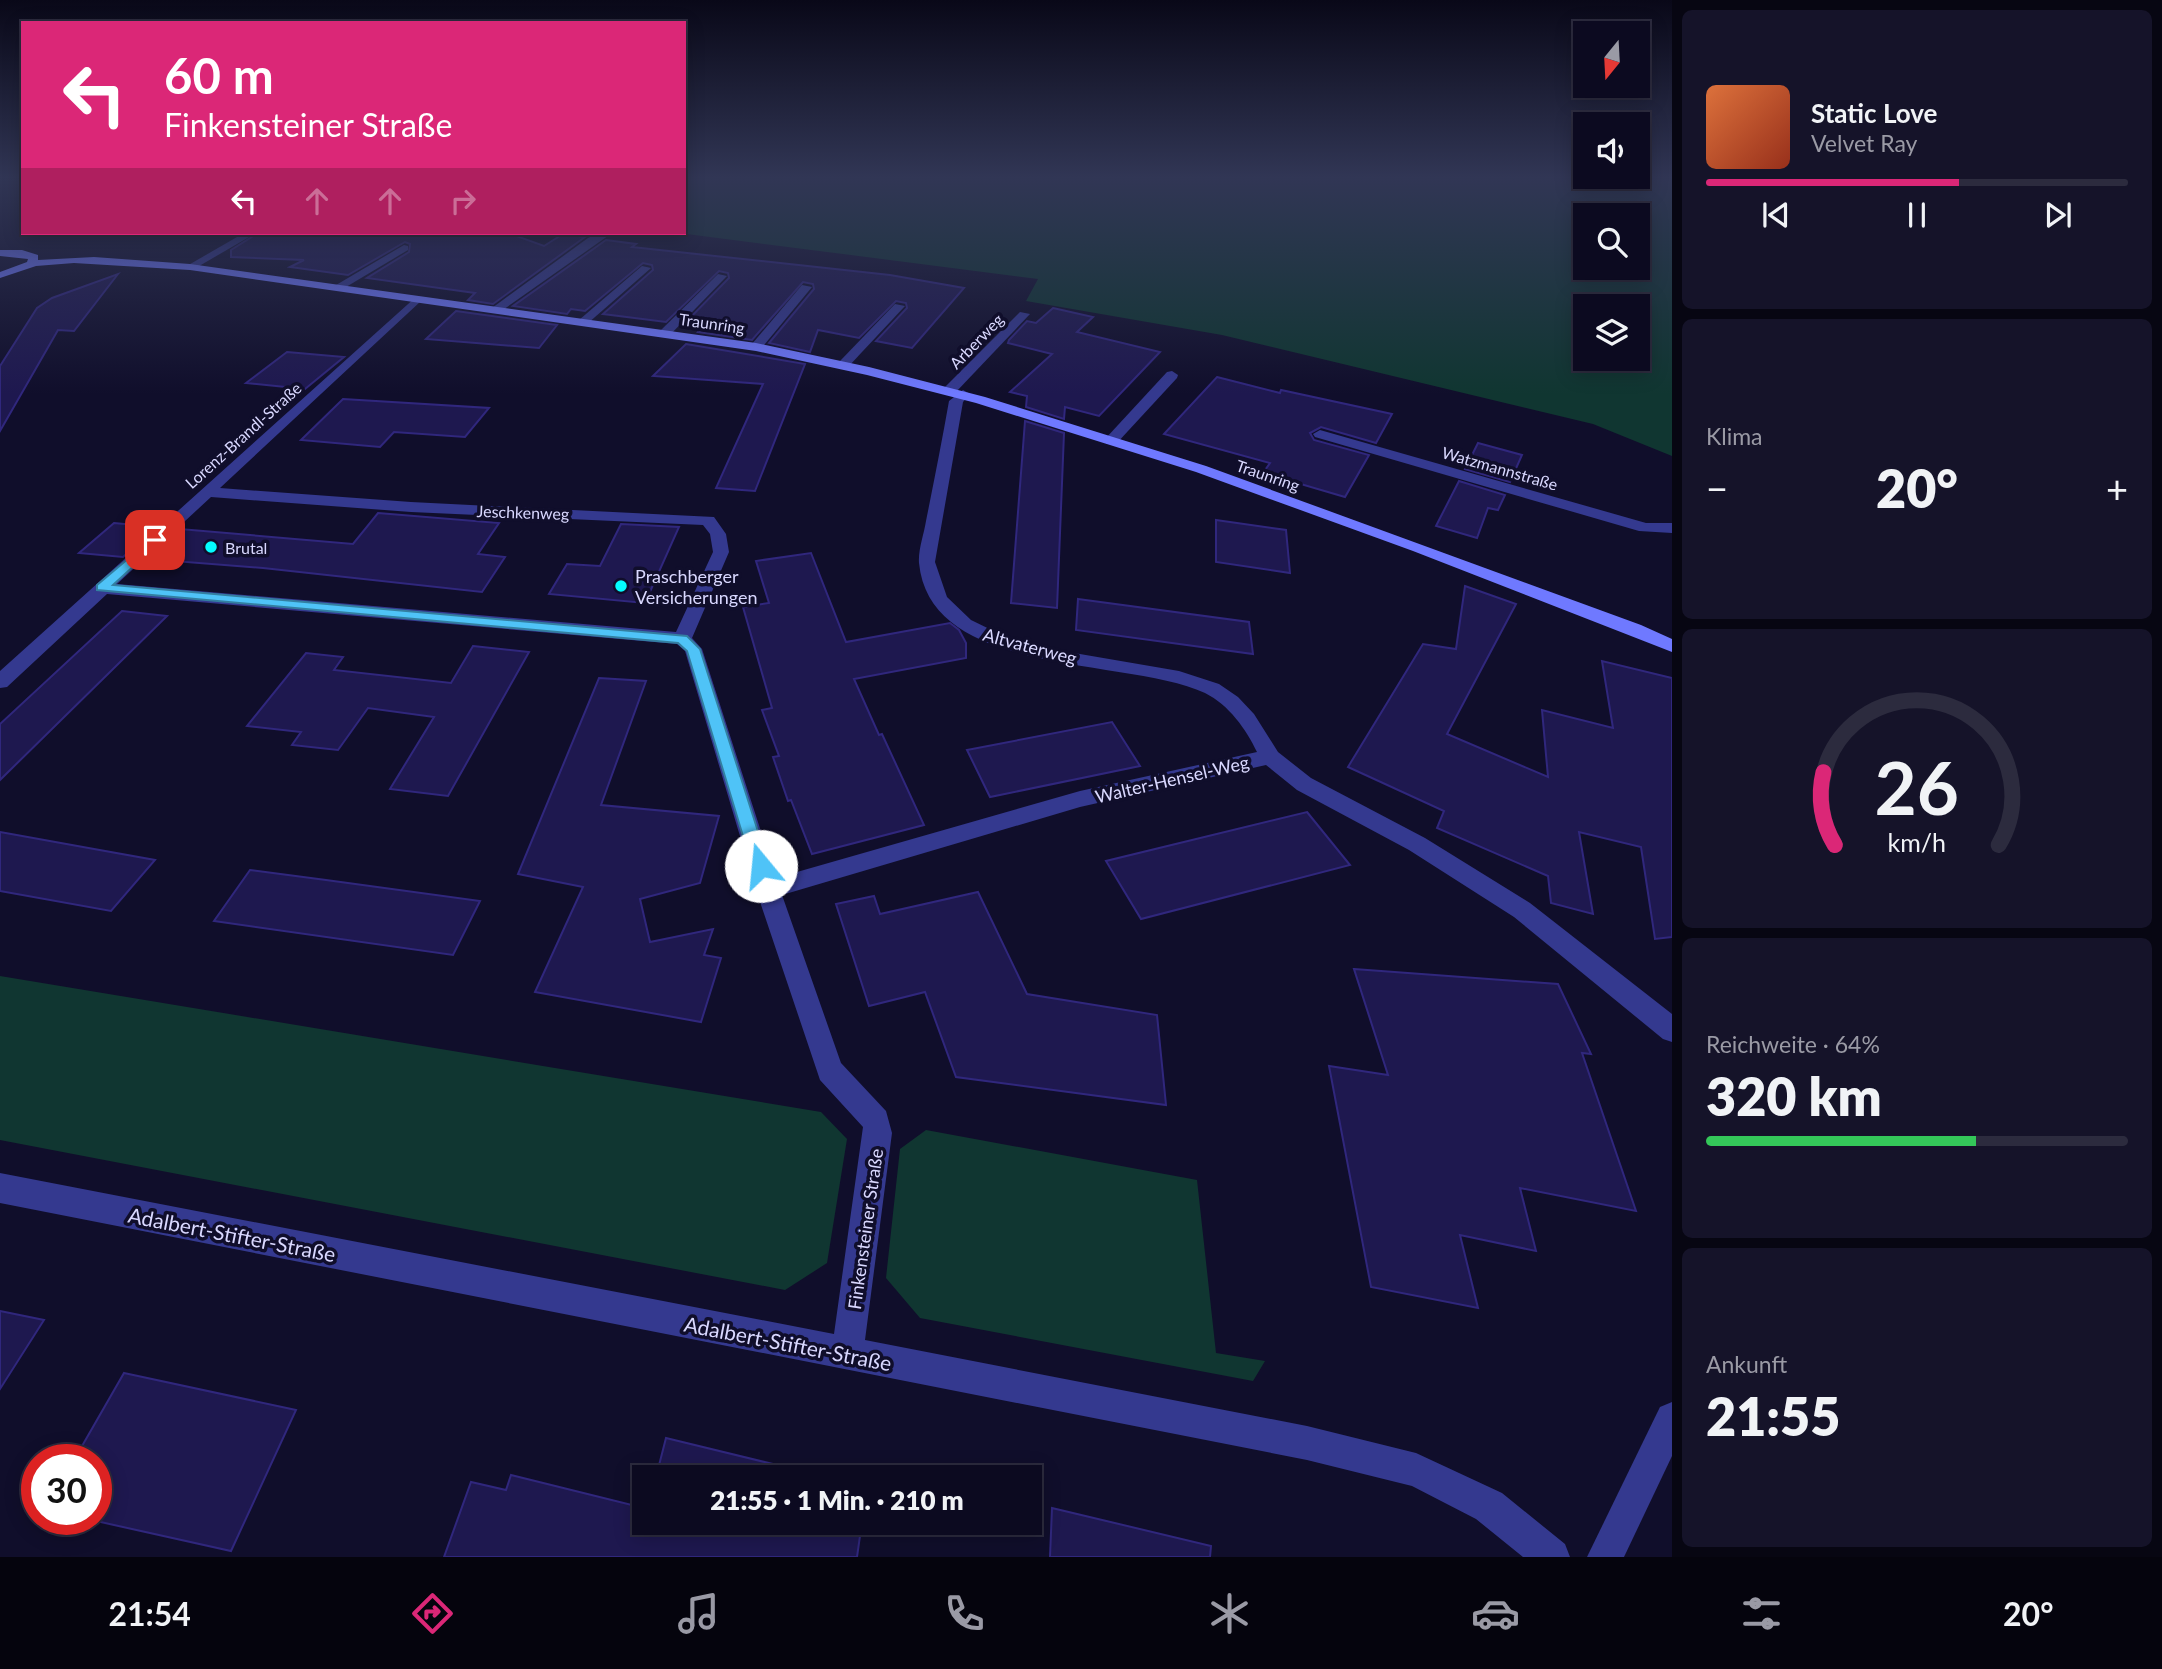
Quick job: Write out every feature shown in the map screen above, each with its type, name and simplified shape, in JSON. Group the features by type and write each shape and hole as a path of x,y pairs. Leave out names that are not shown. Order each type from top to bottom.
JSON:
{"street":[{"path":"190,267 223,249"},
{"path":"337,288 403,249"},
{"path":"496,310 580,249"},
{"path":"0,275 32,263 35,259 32,255 4,253"},
{"name":"Traunring","path":"32,263 109,260 190,267 756,347 844,364 957,392 1356,523 1635,629 1672,646"},
{"path":"583,322 646,268"},
{"name":"Traunring","path":"664,334 722,276"},
{"name":"Traunring","path":"756,347 806,287"},
{"name":"Lorenz-Brandl-Straße","path":"0,682 417,299"},
{"path":"844,364 899,306"},
{"name":"Arberweg","path":"957,392 1024,314"},
{"path":"1111,441 1172,375"},
{"name":"Altvaterweg","path":"957,392 927,562 932,589 942,604 973,630 1002,642 1040,652 1164,675 1211,689 1247,718 1270,757"},
{"name":"Watzmannstraße","path":"1320,434 1645,528 1672,528"},
{"name":"Jeschkenweg","path":"207,492 411,507 708,520 718,534 721,552 682,639"},
{"path":"102,588 682,639"},
{"name":"Finkensteiner Straße","path":"682,639 694,649 768,890 830,1071 876,1121 878,1133 847,1354"},
{"name":"Walter-Hensel-Weg","path":"768,890 1046,808 1198,769 1270,757 1304,784 1417,844 1522,910 1672,1030"},
{"name":"Adalbert-Stifter-Straße","path":"0,1188 1307,1443 1416,1470 1489,1506 1552,1557"},
{"path":"1605,1557 1672,1419"}],"green space":[{"path":"801,249 1573,249 1573,280 1650,280 1650,249 1672,249 1672,456 1593,424 1222,335 1026,301 1038,279"},
{"path":"0,976 821,1112 847,1139 827,1263 785,1290 0,1140"},
{"path":"926,1130 1197,1180 1216,1353 1265,1361 1253,1381 920,1318 886,1278 900,1149"}],"building":[{"path":"393,249 348,275 290,267 304,260 231,257 231,250"},
{"path":"409,249 569,249 493,304 468,300 475,293 367,278 409,252"},
{"path":"594,249 647,249 890,275 964,288 912,348 876,341 907,308 906,303 896,301 859,338 818,330 810,352 769,343 814,289 813,284 803,282 752,340 698,332 703,327 684,324 729,278 728,273 719,271 666,322 603,314 653,270 652,265 643,263 585,311 571,309 567,314 513,306"},
{"path":"118,274 74,331 58,330 0,431 0,366 37,308 52,298"},
{"path":"1053,308 1093,317 1077,332 1160,352 1099,416 1065,407 1064,419 1026,407 1027,396 1010,392 1052,354 1008,343 1009,340 1027,321 1036,323"},
{"path":"456,311 557,325 539,348 426,339"},
{"path":"686,344 805,364 755,491 716,488 763,384 653,376"},
{"path":"287,352 344,357 305,389 246,383"},
{"path":"1217,377 1280,393 1281,390 1392,414 1376,443 1321,427 1310,433 1314,440 1369,455 1345,497 1263,473 1270,463 1164,434"},
{"path":"343,399 489,408 465,437 394,432 380,447 301,440"},
{"path":"1025,421 1064,433 1057,608 1011,603"},
{"path":"1478,443 1522,455 1510,482 1465,469"},
{"path":"1459,481 1505,495 1498,510 1488,508 1477,538 1436,526"},
{"path":"378,513 499,523 478,554 505,557 482,592 263,568 148,559 180,529 353,544"},
{"path":"1216,520 1286,530 1290,573 1216,562"},
{"path":"114,523 156,527 123,557 79,553"},
{"path":"621,524 679,527 645,603 549,594 567,564 600,566"},
{"path":"811,553 846,642 950,623 959,630 966,643 966,658 854,679 924,825 812,854 791,800 788,801 773,757 779,756 762,710 772,708 743,607 769,603 756,561"},
{"path":"1465,586 1516,604 1447,734 1548,777 1542,710 1613,728 1602,661 1672,678 1672,937 1655,939 1641,847 1579,832 1593,914 1551,903 1548,876 1437,828 1444,811 1348,767 1423,644 1456,649"},
{"path":"1078,599 1249,622 1253,654 1076,630"},
{"path":"122,611 167,616 0,780 0,724"},
{"path":"473,646 529,652 448,796 390,789 434,717 368,708 338,750 292,745 301,732 247,726 306,653 343,657 334,670 451,683"},
{"path":"599,678 646,681 601,805 719,816 700,883 640,899 650,942 713,929 704,955 721,958 701,1022 535,992 583,887 518,874"},
{"path":"1112,722 1140,766 990,797 967,750"},
{"path":"1307,812 1350,865 1141,919 1106,861"},
{"path":"0,832 155,860 111,911 0,891"},
{"path":"250,870 480,901 453,955 214,921"},
{"path":"978,892 1027,994 1157,1015 1166,1105 956,1077 925,992 869,1006 836,904 874,896 880,914"},
{"path":"1354,969 1558,984 1591,1054 1582,1053 1636,1211 1520,1188 1536,1251 1460,1235 1478,1308 1371,1287 1329,1066 1388,1075"},
{"path":"0,1311 44,1320 0,1389"},
{"path":"124,1373 296,1410 231,1551 112,1525 112,1444 83,1444"},
{"path":"666,1438 777,1465 659,1465"},
{"path":"511,1475 632,1505 632,1535 860,1535 857,1557 444,1557 471,1482 506,1490"},
{"path":"1052,1508 1211,1546 1210,1557 1050,1557"}],"place":[{"name":"Brutal","path":"211,547"},
{"name":"Praschberger Versicherungen","path":"621,586"}],"route":[{"path":"155,540 102,588 682,639 694,649 761,866"}]}
